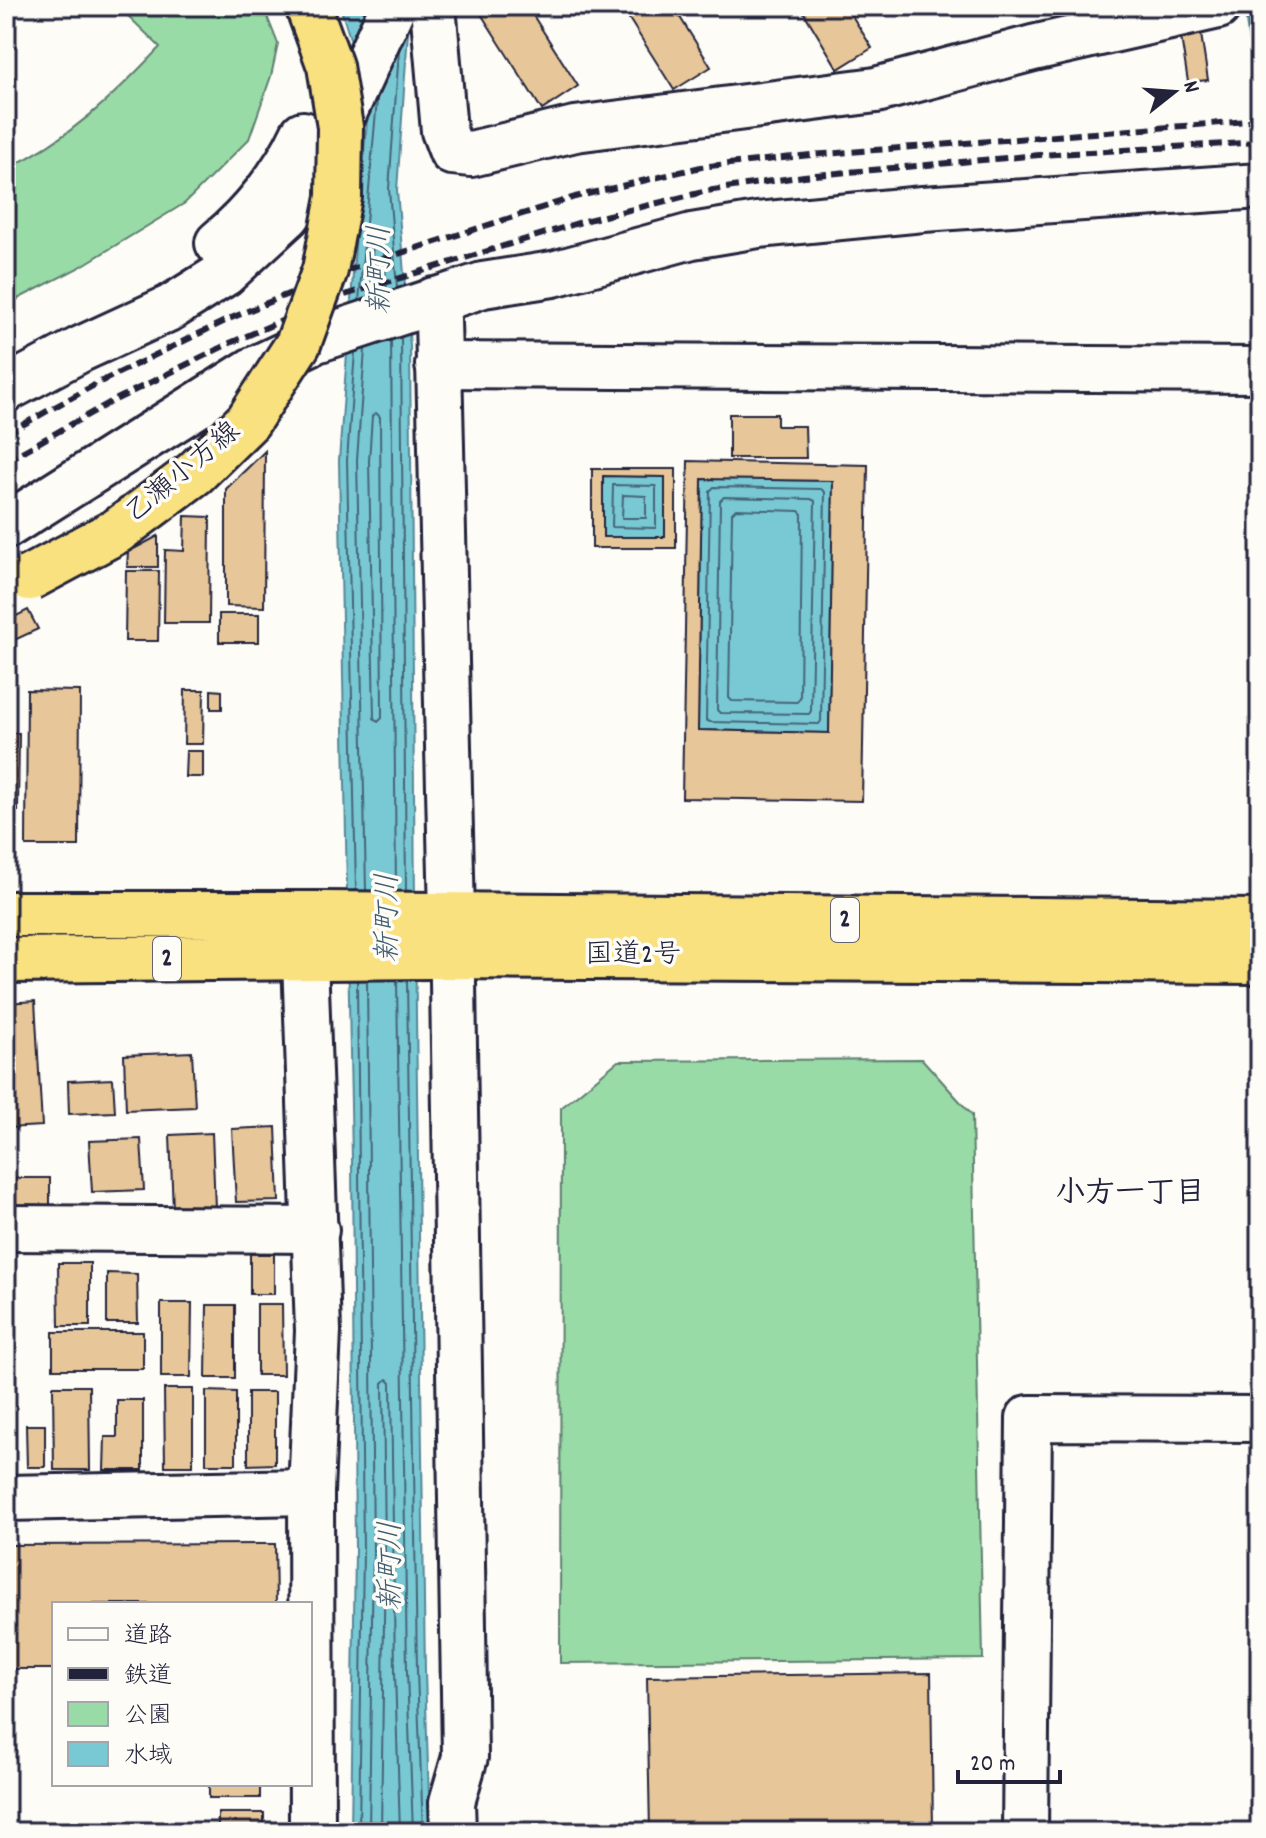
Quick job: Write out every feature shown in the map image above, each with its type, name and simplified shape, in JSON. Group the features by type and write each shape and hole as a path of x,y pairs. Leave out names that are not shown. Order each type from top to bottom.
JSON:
{"main road":[{"name":"乙瀬小方線","path":"29,578 117,531 195,473 248,421 298,344 325,270 339,197 340,127 330,66 308,6"},
{"name":"国道2号","path":"6,914 324,914 442,936 1260,961"},
{"name":"国道2号","path":"6,960 316,958 442,936 1260,922"}],"street":[{"path":"6,359 184,271 223,238 259,201 292,157 365,6"},
{"path":"6,389 81,349 170,308 224,274 288,215 317,172 393,6"},
{"path":"433,6 444,131 452,152 471,154 575,129 876,90 1033,48 1218,6"},
{"path":"6,526 253,370 316,340 483,285 553,274 692,236 758,225 923,209 1260,186"},
{"path":"424,303 438,319 442,936 465,1757 452,1802 453,1832"},
{"path":"438,365 1260,370"},
{"path":"311,1602 311,1492 318,1331 316,958"},
{"path":"6,1228 316,1230"},
{"path":"1025,1832 1029,1418 1260,1419"},
{"path":"6,1498 311,1492"},
{"path":"312,1786 312,1832"}],"green space":[{"path":"118,6 263,6 278,44 271,76 249,139 185,203 80,267 6,305 6,169 50,145 89,116 160,47"},
{"path":"922,1059 972,1115 983,1659 560,1663 561,1108 618,1061"}],"water":[{"name":"新町川","path":"340,6 405,6 409,18 397,190 410,346 416,1016 430,1832 351,1832 355,1550 352,1160 339,460 369,100"},
{"path":"603,476 665,477 665,537 603,537"},
{"path":"702,479 833,481 829,733 698,730"}],"building":[{"path":"476,6 527,6 578,86 542,110"},
{"path":"621,6 673,6 711,67 674,90"},
{"path":"800,6 846,6 872,48 838,69"},
{"path":"1201,34 1208,80 1188,82 1181,37"},
{"path":"729,414 777,414 777,426 805,426 806,458 729,458"},
{"path":"265,451 264,607 226,606 226,489"},
{"path":"688,461 868,465 862,801 682,798","holes":["702,479 833,481 829,733 698,730"]},
{"path":"592,469 676,469 676,548 592,548","holes":["603,476 665,477 665,537 603,537"]},
{"path":"185,516 210,517 209,623 164,623 165,550 184,551"},
{"path":"158,536 158,567 127,567 128,552"},
{"path":"126,571 159,571 158,641 125,641"},
{"path":"28,610 38,629 6,644 6,621"},
{"path":"219,614 259,614 259,642 219,642"},
{"path":"27,690 80,691 79,846 26,846"},
{"path":"185,690 204,690 203,744 184,744"},
{"path":"211,690 222,691 222,709 211,709"},
{"path":"6,733 19,733 18,811 6,811"},
{"path":"186,751 203,751 203,777 185,777"},
{"path":"35,1001 42,1126 6,1128 6,1003"},
{"path":"192,1052 195,1107 126,1110 124,1055"},
{"path":"113,1079 115,1112 69,1114 68,1081"},
{"path":"276,1127 279,1201 236,1202 232,1129"},
{"path":"212,1133 215,1208 173,1210 170,1135"},
{"path":"141,1139 144,1190 92,1192 89,1141"},
{"path":"6,1178 50,1178 50,1208 6,1208"},
{"path":"250,1254 274,1254 274,1294 250,1294"},
{"path":"58,1263 90,1263 90,1326 59,1326"},
{"path":"107,1273 137,1274 138,1323 107,1323"},
{"path":"161,1303 192,1303 191,1377 161,1377"},
{"path":"257,1304 282,1304 283,1375 257,1375"},
{"path":"207,1305 235,1305 235,1378 206,1378"},
{"path":"53,1332 143,1332 143,1369 53,1369"},
{"path":"53,1386 89,1386 90,1470 54,1470"},
{"path":"164,1389 193,1389 193,1466 165,1466"},
{"path":"206,1391 236,1392 236,1464 206,1464"},
{"path":"248,1392 275,1392 275,1464 248,1465"},
{"path":"117,1400 143,1400 143,1470 104,1470 105,1437 117,1437"},
{"path":"26,1425 45,1425 45,1467 27,1467"},
{"path":"275,1544 276,1602 52,1602 52,1669 6,1669 6,1545"},
{"path":"931,1673 933,1832 650,1832 647,1677"},
{"path":"209,1786 260,1786 260,1798 209,1798"},
{"path":"218,1813 264,1813 264,1828 218,1827"}],"waterway":[{"path":"1248,6 1260,93"}],"railway":[{"path":"6,434 98,383 229,319 333,275 575,197 701,167 811,155 1260,120"},
{"path":"6,461 109,403 228,344 332,299 588,220 707,191 804,176 1039,155 1260,142"}],"district":[{"name":"小方一丁目","path":"1130,1195"}]}
